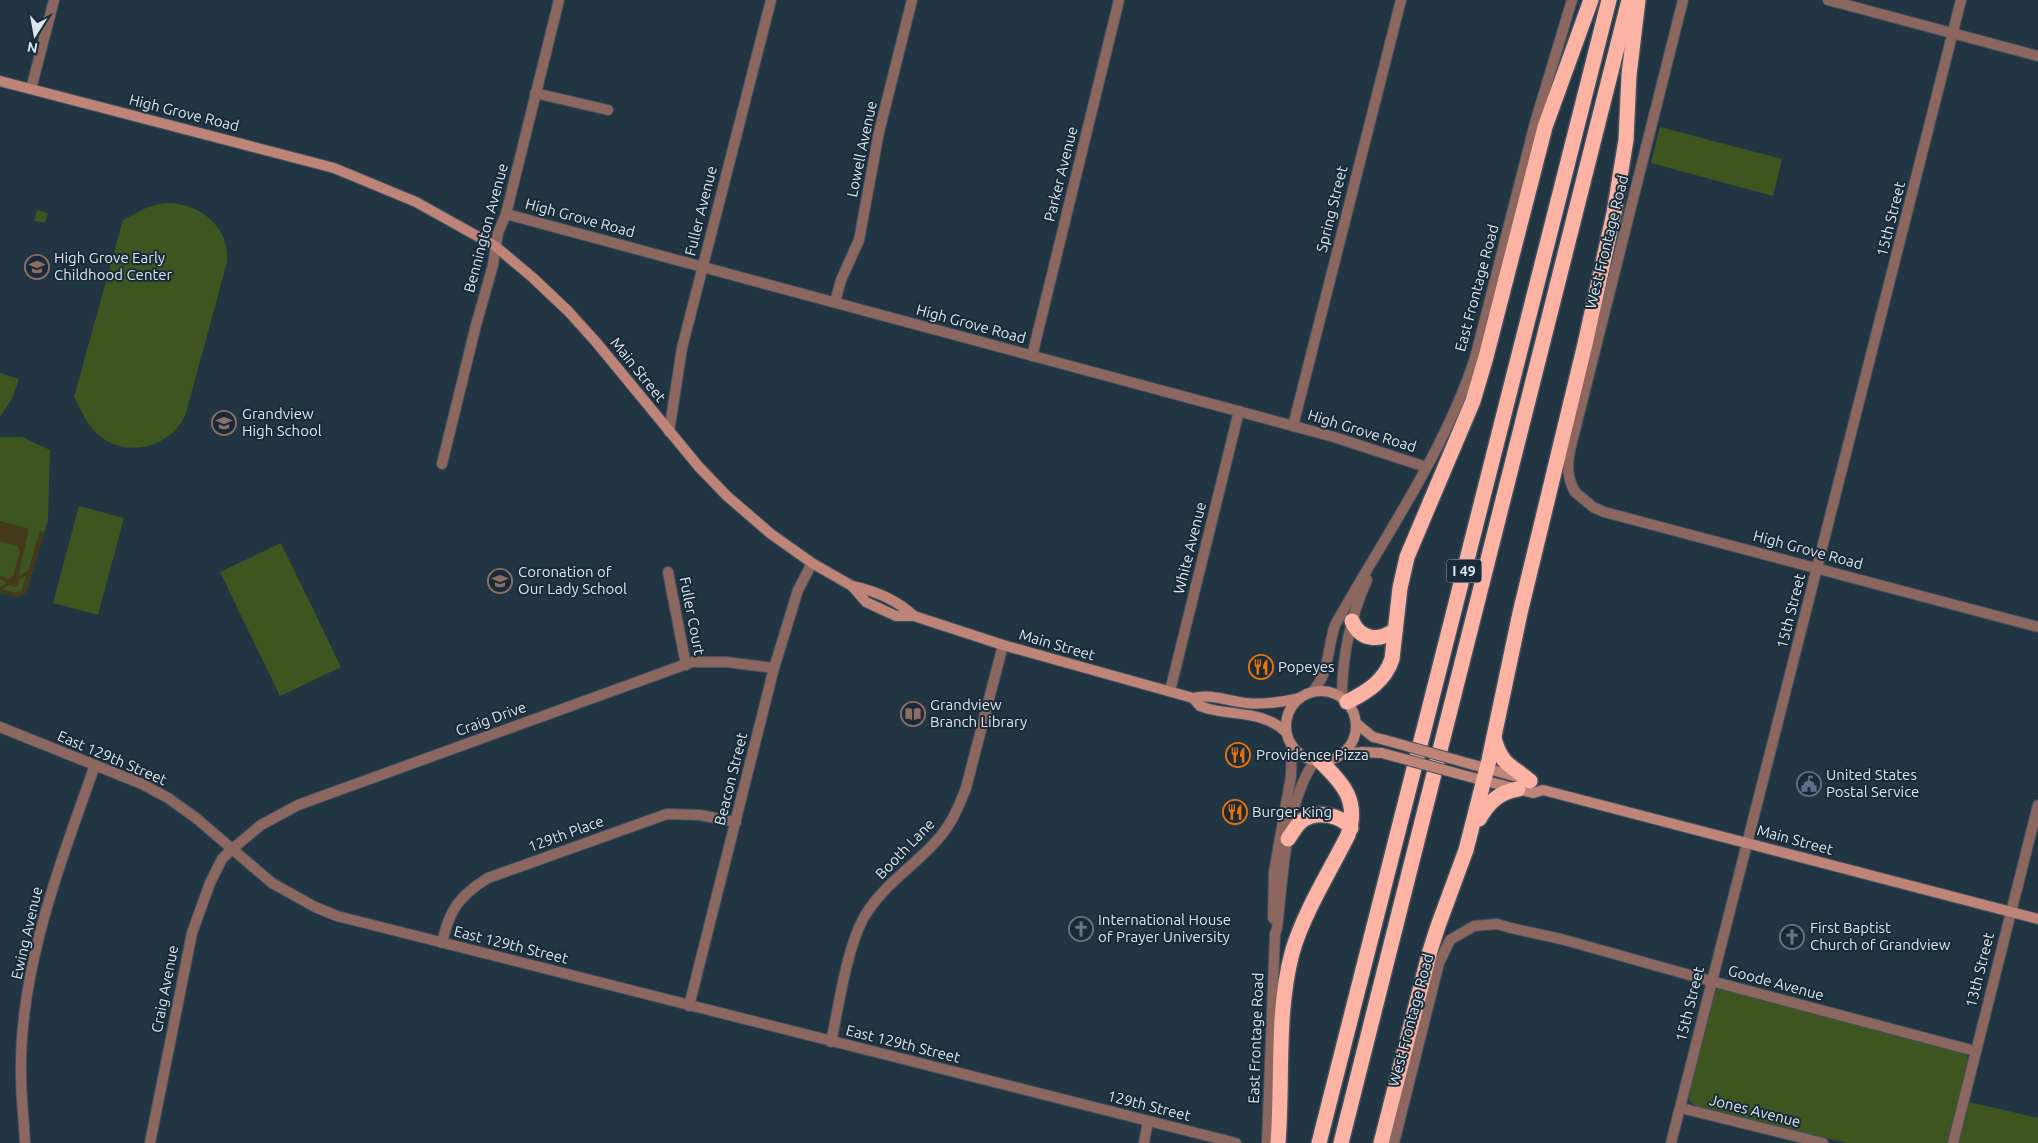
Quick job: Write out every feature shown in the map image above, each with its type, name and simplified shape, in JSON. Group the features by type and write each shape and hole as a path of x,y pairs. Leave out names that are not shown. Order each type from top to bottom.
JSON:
{"highway":[{"path":"1345,700 1368,690 1386,675 1392,659 1400,588 1408,557 1462,429 1477,386 1545,127 1591,0"},
{"name":"I 49","path":"1319,1143 1609,0"},
{"name":"I 49","path":"1341,1143 1629,0"},
{"path":"1381,1143 1430,952 1464,857 1472,826 1479,773 1494,738 1516,632 1585,344 1614,213 1626,140 1629,75 1638,0"},
{"path":"1352,621 1358,632 1368,637 1382,637 1395,630"},
{"path":"1472,826 1494,798 1524,785 1505,762 1494,738"},
{"path":"1278,1143 1283,1002 1287,976 1301,928 1350,828 1351,804 1346,790 1317,761"},
{"path":"1288,840 1298,824 1312,816 1338,817 1346,821 1350,828"}],"main road":[{"name":"High Grove Road","path":"0,81 334,168 388,189"},
{"name":"Main Street","path":"388,189 452,221 495,246 532,276 568,312 699,467 727,496 765,530 812,563 852,586 866,602 896,616 914,616 1003,645 1193,698 1202,695 1257,704 1300,698"},
{"path":"1312,692 1328,692 1345,700 1353,711 1356,723 1354,742 1343,754 1335,758 1317,761 1304,756 1292,745 1286,732 1288,713 1300,698 1312,692"},
{"name":"Main Street","path":"1193,698 1200,706 1209,709 1264,718 1276,723 1286,732"},
{"name":"Main Street","path":"1356,723 1373,737 1479,773 1524,785 1533,793 1543,790"},
{"name":"Main Street","path":"1343,754 1362,752 1382,753 1479,773 1524,785 1536,783 1543,790 2038,919"}],"street":[{"path":"31,89 54,0"},
{"name":"Bennington Avenue","path":"442,464 476,325 493,266 498,233 506,214 559,0"},
{"name":"Fuller Avenue","path":"669,432 682,348 771,0"},
{"name":"Lowell Avenue","path":"835,302 841,280 859,240 879,132 912,0"},
{"name":"Parker Avenue","path":"1032,356 1118,0"},
{"name":"Spring Street","path":"1293,426 1401,0"},
{"name":"East Frontage Road","path":"1312,692 1325,673 1330,640 1335,625 1450,424 1475,358 1535,123 1572,0"},
{"name":"West Frontage Road","path":"1575,492 1568,471 1570,450 1683,0"},
{"path":"1828,0 2038,56"},
{"name":"15th Street","path":"1671,1143 1962,0"},
{"path":"536,93 608,110"},
{"name":"High Grove Road","path":"506,214 1334,437 1426,467"},
{"name":"White Avenue","path":"1170,692 1239,411"},
{"name":"High Grove Road","path":"1575,492 1593,507 1604,512 2038,627"},
{"name":"Beacon Street","path":"689,1006 774,668 798,590 812,563"},
{"name":"East Frontage Road","path":"1345,700 1344,658 1352,621 1370,573 1370,566"},
{"name":"Fuller Court","path":"668,572 686,665"},
{"name":"Booth Lane","path":"830,1042 853,946 863,919 880,896 939,839 959,806 966,788 1003,645"},
{"name":"Craig Drive","path":"231,850 261,825 298,805 692,662 726,662 774,668"},
{"name":"East 129th Street","path":"0,728 142,784 168,798 196,818 231,850 272,883 315,907 337,916 1055,1098"},
{"name":"East Frontage Road","path":"1275,934 1273,928 1274,872 1291,776 1292,745"},
{"name":"East Frontage Road","path":"1267,1143 1275,934 1288,840 1301,786 1317,761"},
{"name":"Ewing Avenue","path":"25,1143 21,1074 24,1023 30,976 50,895 95,766"},
{"name":"13th Street","path":"1953,1143 2038,805"},
{"name":"129th Place","path":"442,943 447,921 457,903 471,888 488,878 667,814 700,815 736,822"},
{"name":"Craig Avenue","path":"150,1143 192,933 210,883 222,859 231,850"},
{"name":"West Frontage Road","path":"1394,1143 1439,963 1450,940 1474,926 1496,924 1511,928"},
{"name":"Goode Avenue","path":"1511,928 1561,939 1975,1051"},
{"name":"129th Street","path":"1055,1098 1236,1143"},
{"name":"Jones Avenue","path":"1681,1108 1812,1142 1823,1143"},
{"path":"1144,1143 1148,1121"}],"green space":[{"path":"1660,127 1782,159 1773,196 1651,163"},
{"path":"163,203 176,203 188,206 209,218 223,237 227,249 227,262 186,413 170,435 159,442 134,448 120,446 108,441 92,429 74,397 123,220 146,208"},
{"path":"37,210 48,213 45,223 34,221"},
{"path":"0,373 19,379 12,399 0,417"},
{"path":"0,437 22,437 50,450 48,520 26,593 18,597 0,593"},
{"path":"79,506 124,518 98,615 53,603"},
{"path":"281,543 341,667 280,696 220,572"},
{"path":"1721,988 1966,1054 1969,1060 1947,1143 1846,1143 1694,1106 1688,1098 1713,997 1716,990"},
{"path":"1969,1102 2038,1118 2038,1143 1959,1143"}],"sand":[{"path":"0,521 29,529 18,577 28,571 40,531 45,532 26,593 18,597 0,593 0,587 8,583 0,579 0,576 8,579 13,576 20,551 17,546 0,541","holes":["26,575 22,590 16,593 2,589 9,585 18,586 19,580"]}],"place":[{"name":"High Grove Early Childhood Center","path":"37,267"},
{"name":"Grandview High School","path":"224,423"},
{"name":"Coronation of Our Lady School","path":"500,581"},
{"name":"Popeyes","path":"1261,667"},
{"name":"Grandview Branch Library","path":"913,714"},
{"name":"Providence Pizza","path":"1238,755"},
{"name":"United States Postal Service","path":"1809,784"},
{"name":"Burger King","path":"1235,812"},
{"name":"International House of Prayer University","path":"1081,929"},
{"name":"First Baptist Church of Grandview","path":"1792,937"}]}
